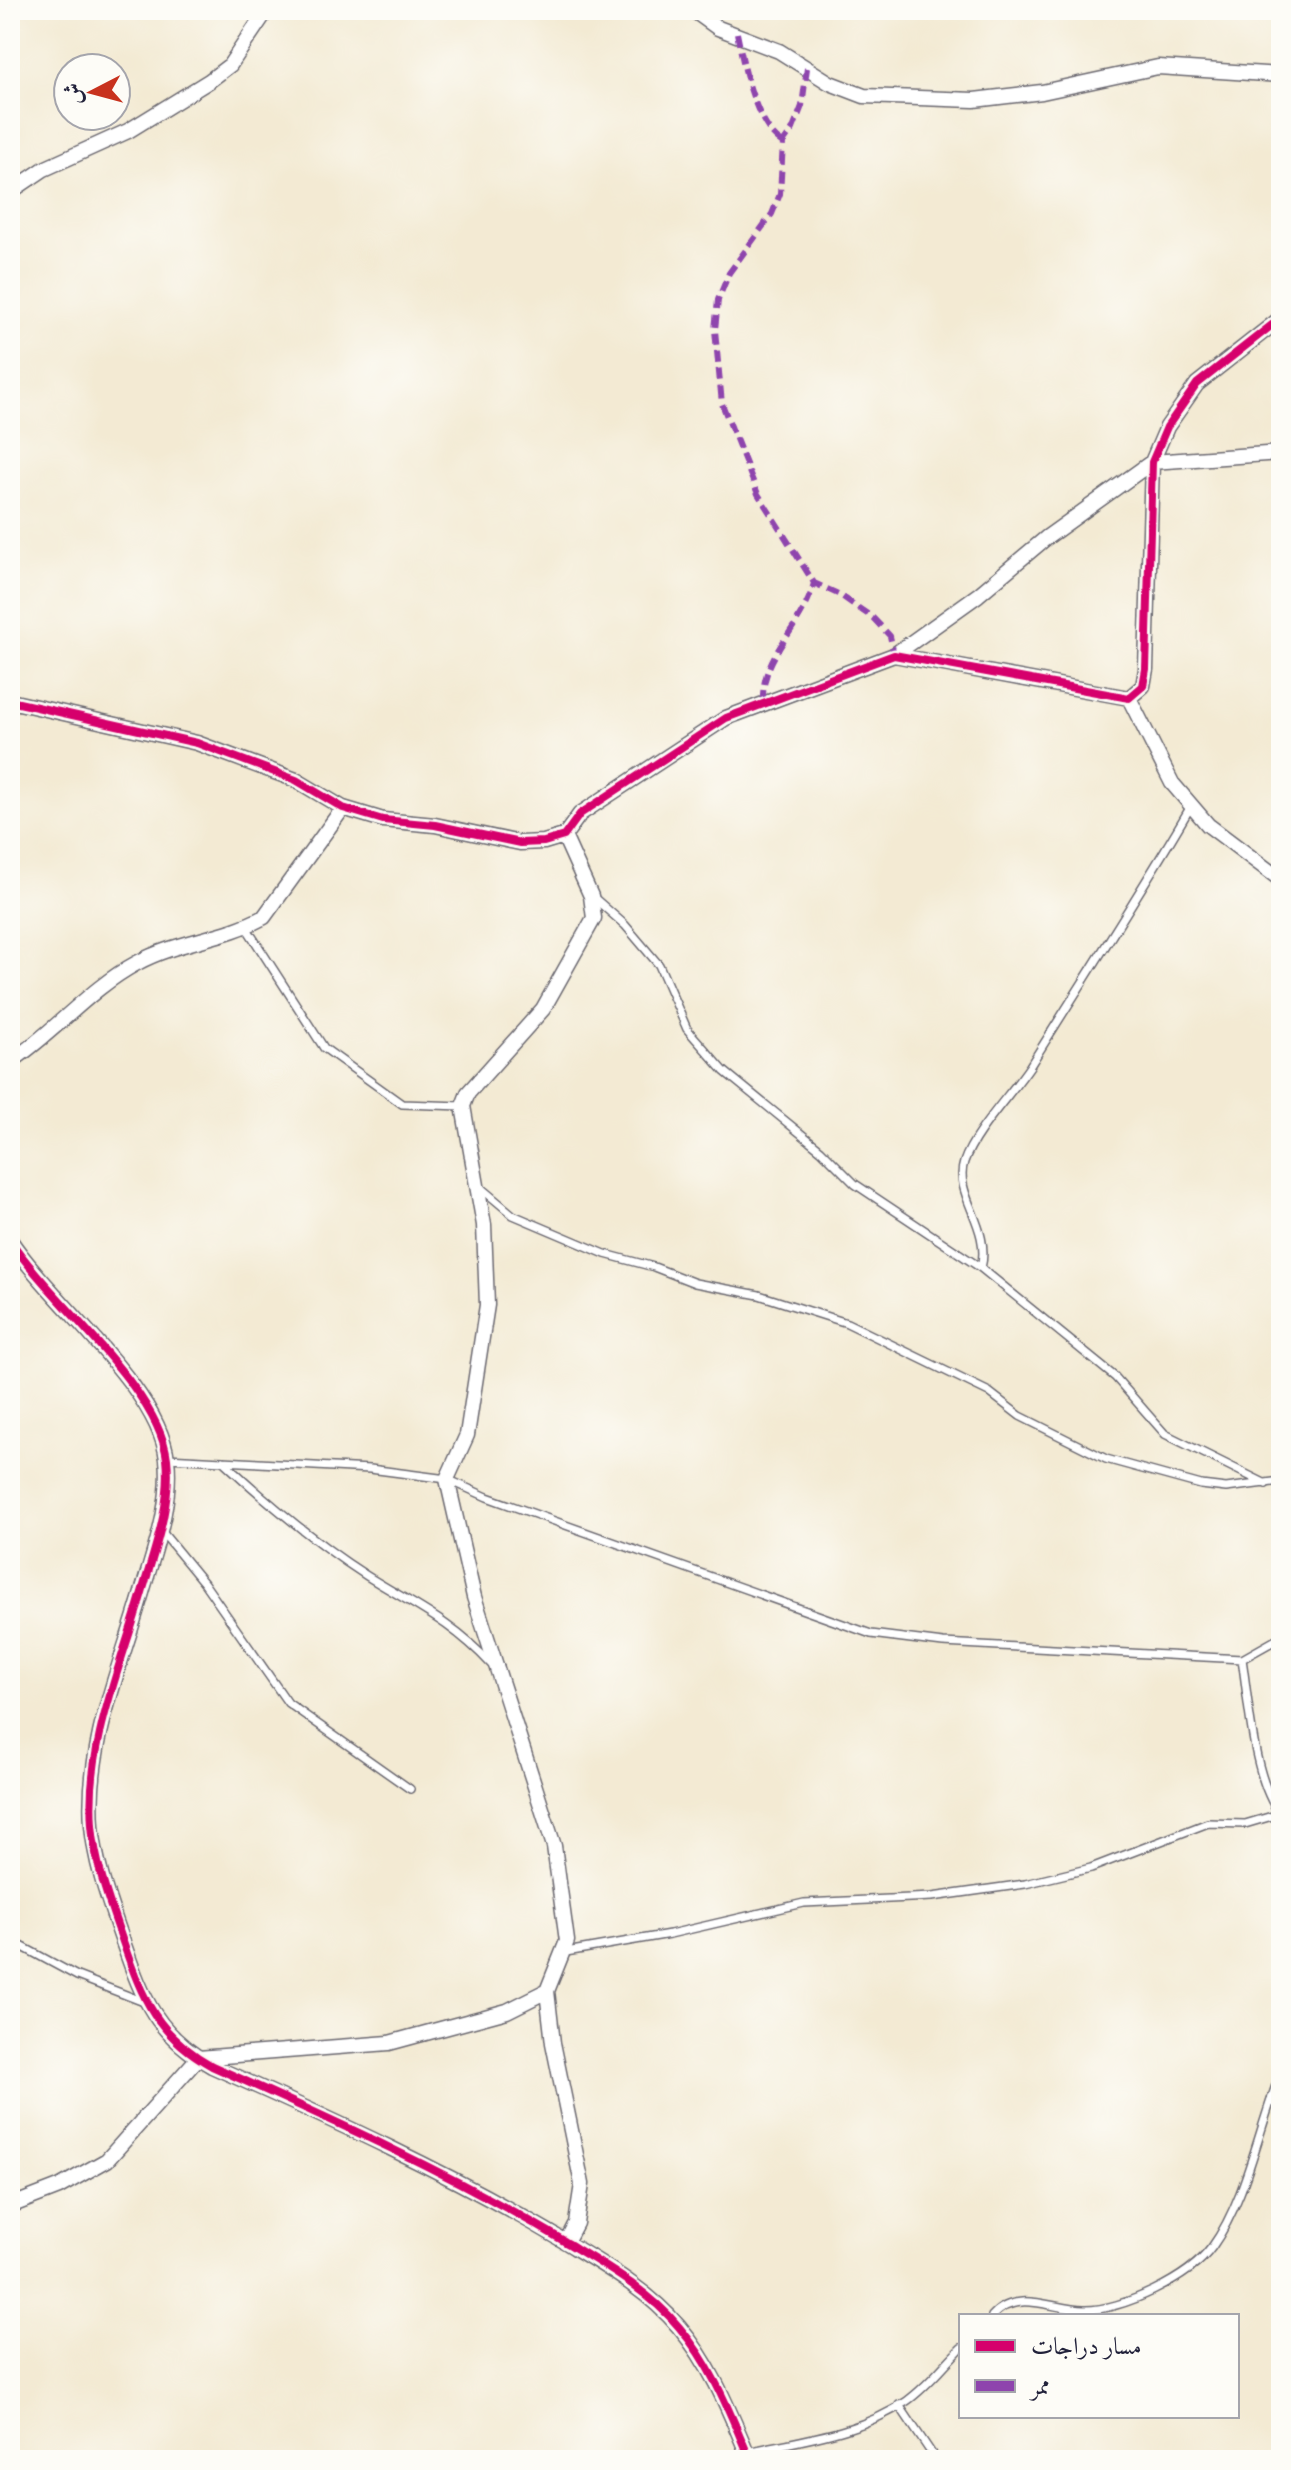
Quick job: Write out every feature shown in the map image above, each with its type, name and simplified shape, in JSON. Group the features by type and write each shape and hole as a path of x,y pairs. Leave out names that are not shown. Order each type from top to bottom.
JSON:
{"street":[{"path":"10,192 44,169 128,131 209,81 230,65 267,10"},
{"path":"693,10 718,28 768,46 830,83 864,96 974,100 1042,92 1158,67 1281,75"},
{"path":"1129,698 1143,686 1146,669 1152,462 1167,427 1197,384 1281,318"},
{"path":"10,701 197,743 296,780 343,808 383,820 435,825 520,843 544,842 564,836 580,814 726,718 894,655 978,595 1046,538 1152,462 1281,453"},
{"path":"894,655 1129,698 1141,715 1156,755 1172,783 1191,806 1227,841 1281,880"},
{"path":"10,1062 133,965 158,952 246,927 264,917 343,808"},
{"path":"564,836 591,896 594,918 543,1009 468,1093 463,1106 484,1225 487,1305 467,1435 447,1479 463,1557 561,1876 566,1952 547,1991 553,2043 582,2184 576,2223 566,2242"},
{"path":"10,1240 47,1291 96,1339 121,1371 160,1429 167,1458 167,1491 159,1529 100,1730 92,1825 109,1903 147,2002 161,2027 182,2049 198,2058 508,2207 629,2280 677,2324 700,2353 718,2384 748,2456"},
{"path":"10,2206 59,2187 107,2160 198,2058 389,2043 507,2011 547,1991"}],"lane":[{"path":"981,1268 985,1253 983,1233 965,1187 964,1161 1028,1069 1191,806"},
{"path":"591,896 625,925 659,965 687,1029 724,1071 821,1150 855,1184 981,1268 1115,1377 1165,1434 1266,1484"},
{"path":"246,927 324,1048 402,1104 463,1106"},
{"path":"474,1180 495,1204 513,1215 605,1254 654,1267 695,1283 759,1295 847,1323 989,1392 1020,1416 1106,1459 1201,1485 1226,1488 1281,1481"},
{"path":"167,1458 370,1469 447,1479 487,1497 871,1634 943,1643 1242,1659 1281,1637"},
{"path":"223,1461 290,1523 369,1577 423,1606 469,1641 495,1668"},
{"path":"159,1529 186,1559 288,1703 410,1789"},
{"path":"566,1952 670,1934 804,1903 932,1897 1025,1884 1091,1868 1208,1823 1245,1824 1280,1814 1269,1800 1260,1765 1242,1659"},
{"path":"10,1940 77,1976 147,2002"},
{"path":"994,2314 1007,2304 1027,2302 1052,2303 1082,2311 1106,2309 1142,2295 1196,2265 1228,2222 1281,2072"},
{"path":"748,2456 879,2418 899,2405 959,2350"},
{"path":"899,2405 936,2460"}],"marked path":[{"path":"737,33 758,109 773,135 783,143"},
{"path":"807,68 802,106 793,129 783,143 780,194 772,214 729,273 718,300 715,330 722,404 758,494 814,583 840,595 873,618 890,636 894,655"},
{"path":"763,702 768,670 808,600 814,583"}],"cycle path":[{"path":"10,701 197,743 296,780 343,808 383,820 435,825 520,843 544,842 564,836 580,814 726,718 894,655 1129,698 1143,686 1146,669 1152,462 1167,427 1197,384 1281,318"},
{"path":"10,1240 125,1375 160,1432 167,1459 167,1492 161,1525 107,1706 94,1765 92,1795 96,1855 104,1884 123,1942 154,2014 178,2042 212,2066 435,2170 522,2216 640,2290 679,2327 702,2358 750,2460"}]}
